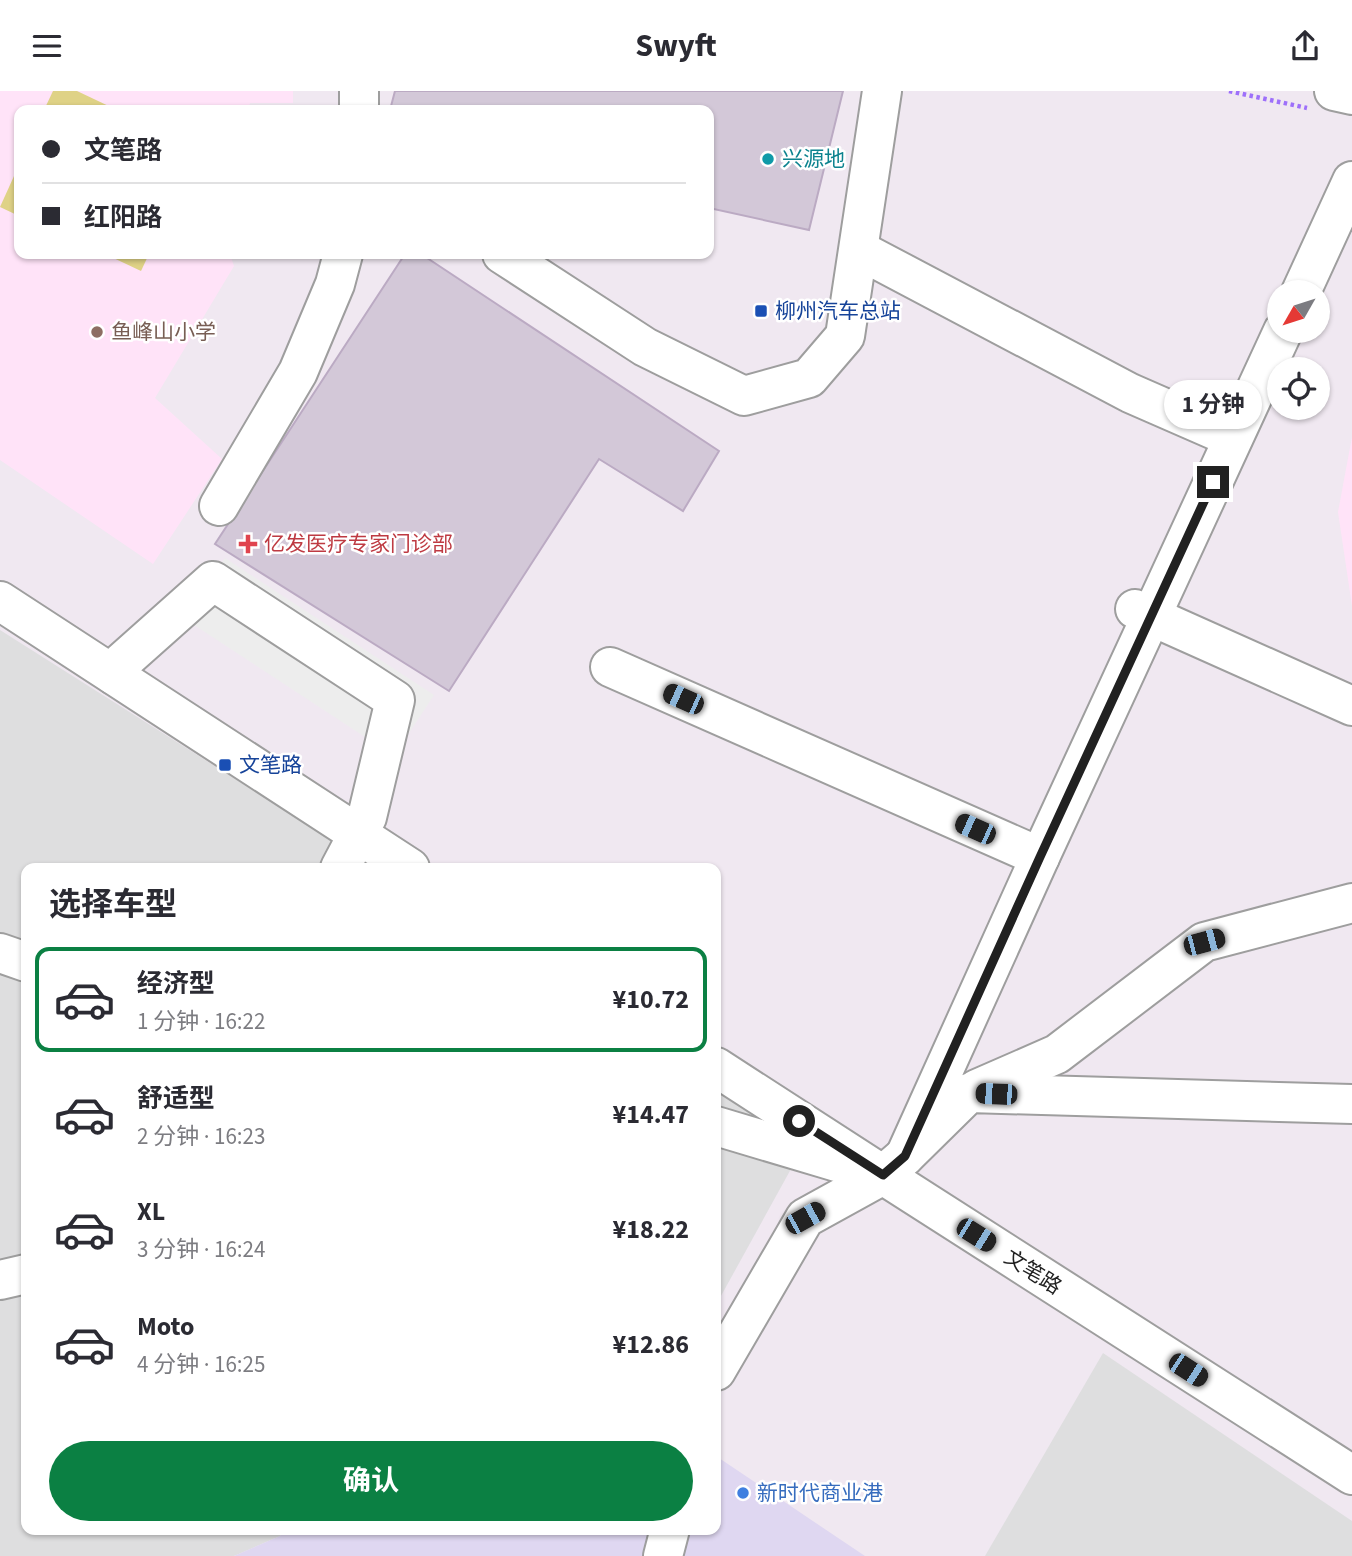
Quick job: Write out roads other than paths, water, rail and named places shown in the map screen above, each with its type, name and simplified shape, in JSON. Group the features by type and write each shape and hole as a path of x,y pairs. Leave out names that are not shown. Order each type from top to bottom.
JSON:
{"street":[{"path":"510,259 645,347 744,396 809,378 845,336 882,91"},
{"path":"1324,100 1352,95"},
{"path":"1307,280 1352,181"},
{"path":"859,250 1130,393 1233,438"},
{"path":"219,506 298,372 335,284 341,259"},
{"path":"894,1166 1040,857 1143,613 1233,438 1277,343"},
{"path":"114,675 122,662 214,581 394,700 363,825 343,863"},
{"path":"0,601 114,675 363,825 405,863"},
{"path":"1143,613 1352,706"},
{"path":"610,667 1040,857"},
{"path":"721,1362 805,1218 894,1166 968,1093 1057,1053 1204,942 1352,902"},
{"path":"0,953 21,960"},
{"name":"文笔路","path":"721,1070 894,1166 1352,1475"},
{"path":"968,1093 1352,1104"},
{"path":"721,1127 894,1166"},
{"path":"0,1280 21,1275"},
{"path":"663,1556 668,1535"}],"place":[{"name":"兴源地","path":"768,159"},
{"name":"柳州汽车总站","path":"761,311"},
{"name":"鱼峰山小学","path":"97,332"},
{"name":"亿发医疗专家门诊部","path":"248,544"},
{"name":"文笔路","path":"225,765"},
{"name":"新时代商业港","path":"743,1493"}]}
